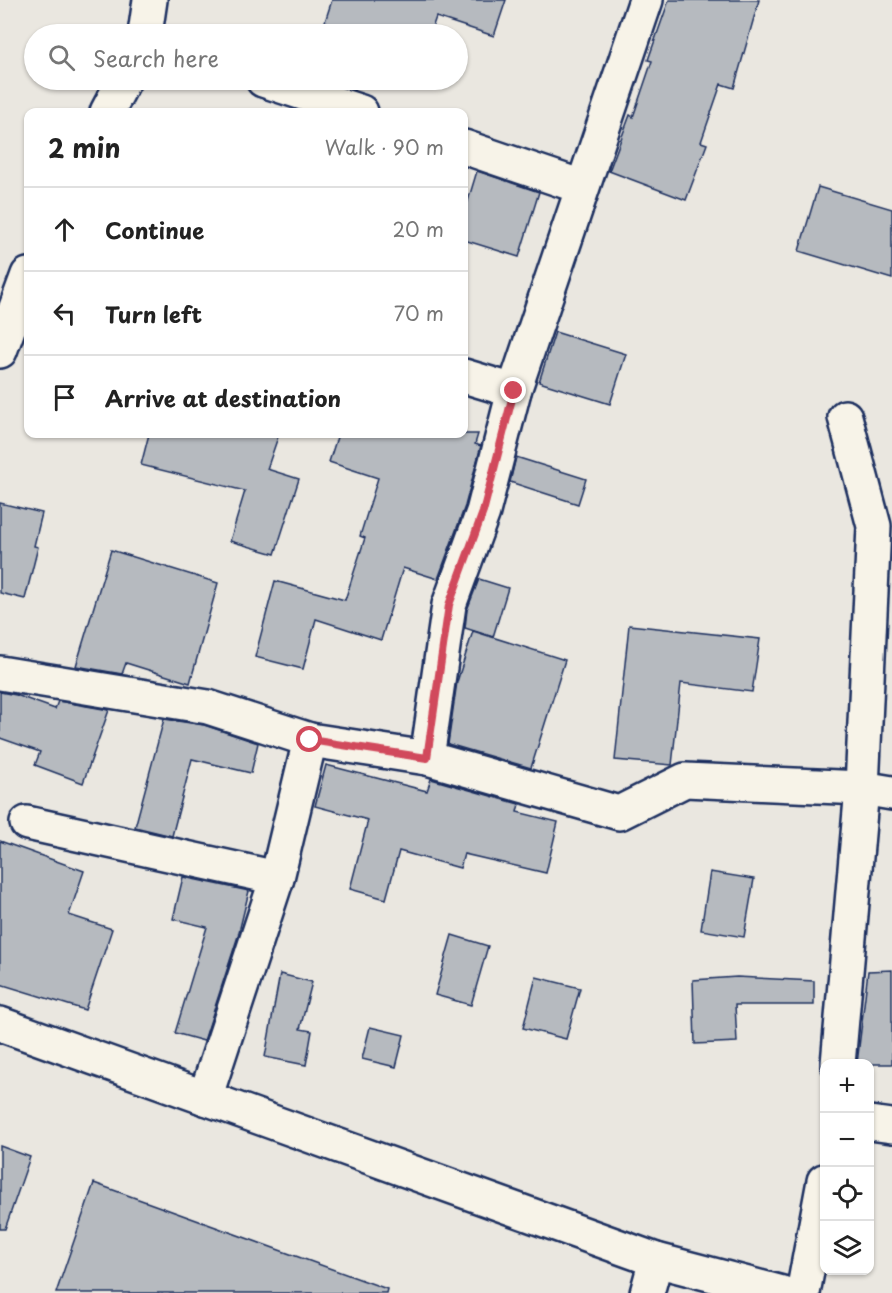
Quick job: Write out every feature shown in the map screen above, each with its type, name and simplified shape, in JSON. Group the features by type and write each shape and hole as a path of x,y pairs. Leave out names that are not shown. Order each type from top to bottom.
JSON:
{"street":[{"path":"146,24 150,0"},
{"path":"427,758 449,605 483,512 514,391 646,0"},
{"path":"109,108 119,90"},
{"path":"294,90 349,108"},
{"path":"468,148 582,187"},
{"path":"0,351 24,286"},
{"path":"468,377 514,391"},
{"path":"839,1059 877,790 874,526 844,417"},
{"path":"0,673 208,707 310,740 427,758 620,813 685,780 877,790"},
{"path":"205,1098 277,878 310,740"},
{"path":"27,823 277,878"},
{"path":"0,1024 656,1260 750,1290 782,1293"},
{"path":"874,1124 892,1126"},
{"path":"803,1293 820,1206"},
{"path":"647,1293 656,1260"}],"building":[{"path":"332,0 506,0 494,36 468,27 468,24 457,24 436,17 434,24 324,24"},
{"path":"669,0 759,0 734,88 721,84 701,142 707,144 686,200 609,171 630,115 633,117 652,61 648,60"},
{"path":"477,171 539,192 519,257 468,241 468,201"},
{"path":"818,187 892,209 892,279 799,251"},
{"path":"555,332 626,354 610,404 539,382"},
{"path":"468,434 478,434 475,444 481,446 465,506 438,579 403,568 381,640 316,619 303,669 255,657 275,581 345,600 365,538 360,536 378,478 329,462 337,438 468,438"},
{"path":"148,438 278,438 267,469 299,479 275,554 230,541 245,491 141,465"},
{"path":"516,457 586,479 578,504 510,482"},
{"path":"0,503 42,513 34,546 38,547 25,599 0,593"},
{"path":"111,550 218,583 190,683 126,663 122,674 76,666"},
{"path":"479,579 508,588 493,637 465,628 467,610"},
{"path":"629,625 760,639 752,692 681,683 672,765 615,760"},
{"path":"473,631 565,660 531,768 448,744 457,682"},
{"path":"0,692 16,695 55,709 58,701 109,710 83,783 35,765 40,752 0,738"},
{"path":"164,719 204,725 258,743 251,773 192,759 172,836 135,827"},
{"path":"326,765 427,791 431,779 519,804 517,812 558,822 546,873 464,854 460,868 399,851 386,899 350,889 368,820 315,806"},
{"path":"0,841 84,871 69,915 112,929 85,1010 0,984"},
{"path":"710,872 754,879 744,937 701,930"},
{"path":"183,877 249,891 238,936 204,1041 175,1033 207,927 173,919"},
{"path":"452,935 488,946 471,1005 435,995"},
{"path":"892,970 892,1064 874,1064 874,1059 858,1059 868,971"},
{"path":"280,974 312,982 300,1029 312,1031 306,1065 265,1057"},
{"path":"536,977 580,988 566,1039 523,1028"},
{"path":"737,977 814,981 814,1005 735,1005 737,1042 695,1044 693,980"},
{"path":"370,1027 404,1035 396,1067 362,1059"},
{"path":"0,1146 30,1157 5,1229 0,1229"},
{"path":"94,1183 387,1289 386,1293 56,1293"}],"route":[{"path":"310,740 427,758 449,605 483,512 514,391"}]}
